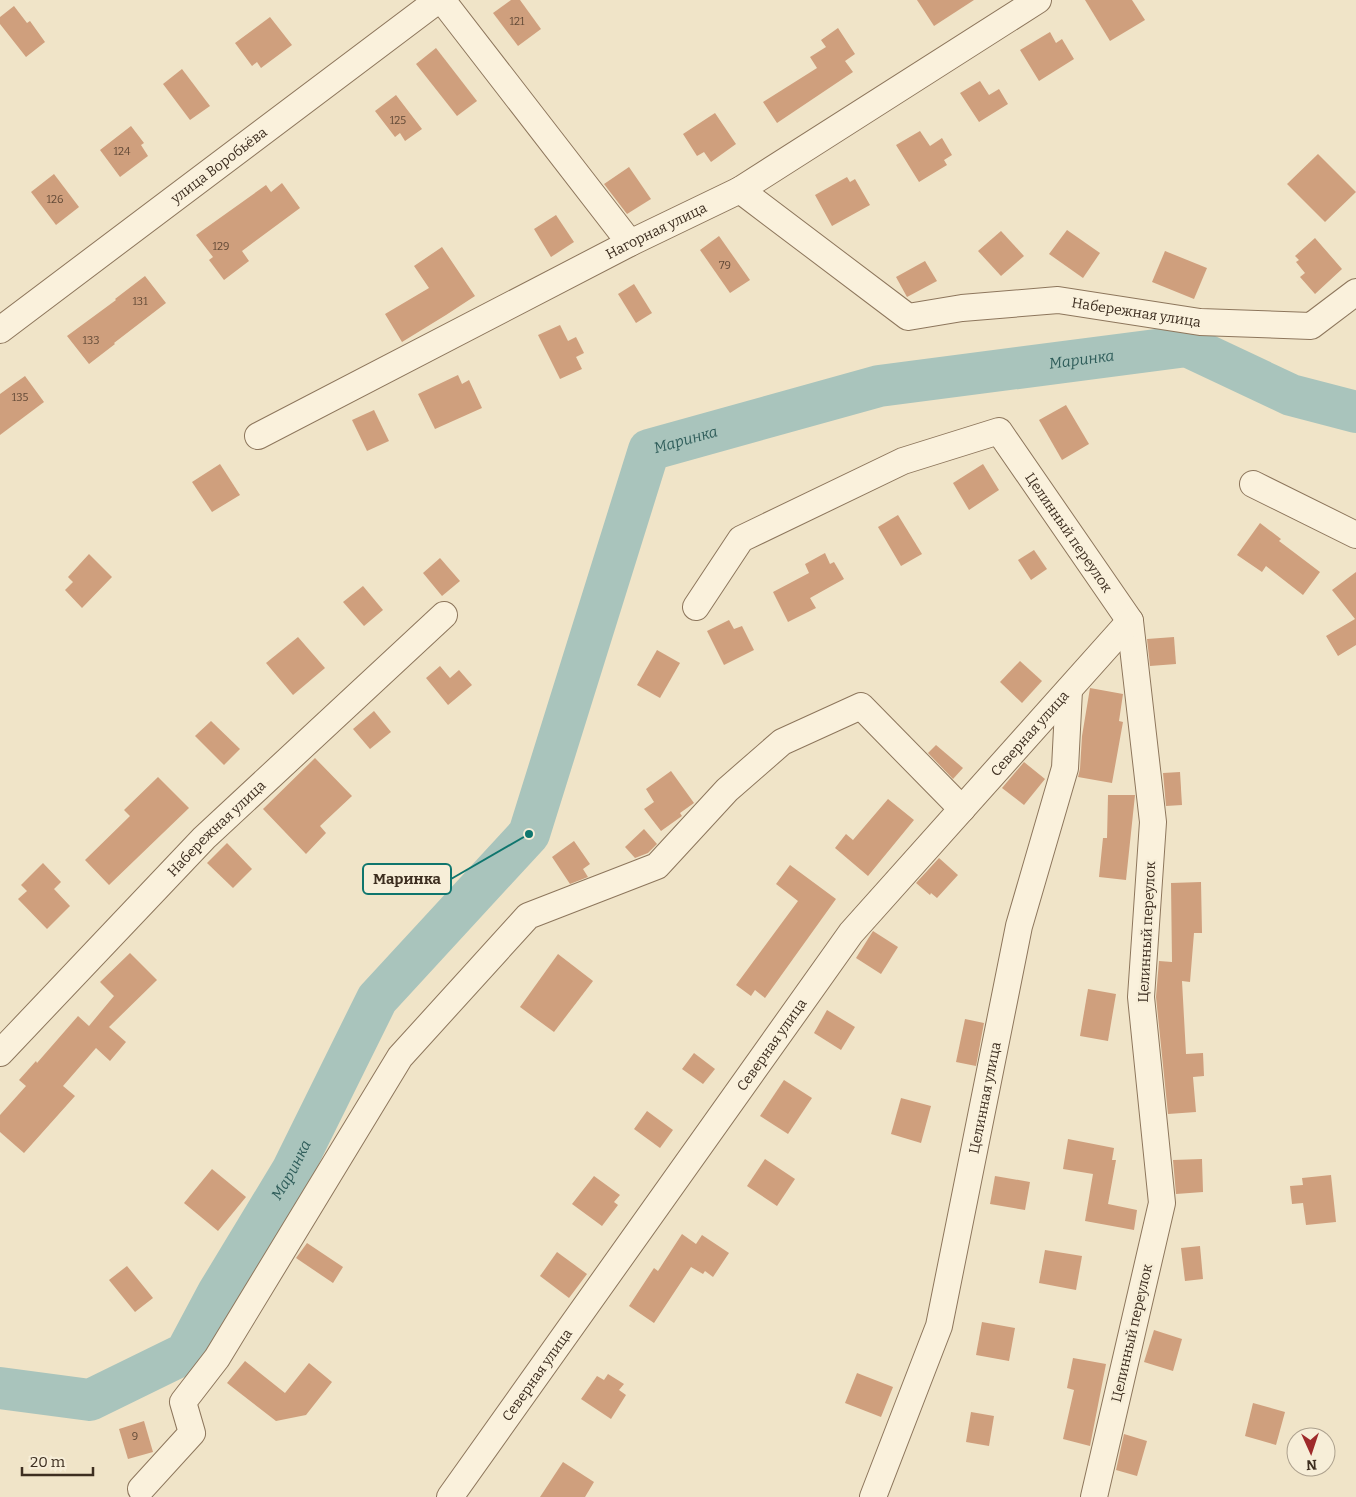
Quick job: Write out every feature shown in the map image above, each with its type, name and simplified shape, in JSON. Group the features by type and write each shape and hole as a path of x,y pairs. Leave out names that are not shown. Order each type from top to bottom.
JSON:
{"street":[{"name":"улица Воробьёва","path":"0,330 438,0"},
{"path":"442,0 630,243"},
{"name":"Нагорная улица","path":"258,436 630,243 740,190 1038,0"},
{"name":"Набережная улица","path":"740,190 908,317 962,308 1058,300 1200,322 1311,326 1356,292"},
{"name":"Целинный переулок","path":"696,607 741,538 903,462 999,431 1130,621 1153,822 1142,997 1162,1203 1094,1497"},
{"path":"1253,484 1356,535"},
{"name":"Набережная улица","path":"0,1053 204,838 444,615"},
{"name":"Северная улица","path":"450,1497 851,933 1130,621"},
{"name":"Целинная улица","path":"872,1497 939,1326 1019,926 1065,768 1069,690"},
{"path":"141,1489 192,1433 183,1402 217,1358 400,1057 528,916 657,866 727,790 782,742 861,706 962,809"}],"building":[{"path":"511,0 520,0 541,29 518,46 493,13"},
{"path":"917,0 974,0 934,26"},
{"path":"1085,0 1132,0 1145,20 1110,41"},
{"path":"14,6 27,23 30,21 45,42 26,57 0,24 0,17"},
{"path":"270,17 292,45 261,68 257,62 252,66 235,43"},
{"path":"838,28 855,54 845,61 853,72 777,123 763,102 817,68 810,57 826,47 821,40"},
{"path":"1050,32 1056,43 1062,39 1074,59 1039,81 1020,50"},
{"path":"436,48 477,101 457,116 416,64"},
{"path":"182,69 210,106 190,120 163,84"},
{"path":"980,81 989,95 999,89 1008,104 979,122 960,93"},
{"path":"396,95 422,129 405,141 400,133 395,137 375,111"},
{"path":"715,113 736,144 711,162 704,152 697,156 683,134"},
{"path":"131,126 144,143 141,145 148,156 120,177 100,150"},
{"path":"920,131 930,146 942,138 952,155 944,160 947,165 919,182 896,145"},
{"path":"1318,154 1356,192 1325,222 1287,184"},
{"path":"629,167 651,199 627,214 604,184"},
{"path":"54,174 79,207 56,225 31,192"},
{"path":"847,177 850,182 855,179 870,205 832,226 815,195"},
{"path":"282,183 300,208 242,251 249,261 224,280 209,260 213,257 196,235 266,185 271,192"},
{"path":"556,215 574,242 551,257 534,229"},
{"path":"1067,230 1100,253 1083,278 1049,254"},
{"path":"1001,231 1024,256 1001,276 978,251"},
{"path":"719,236 750,280 730,293 700,250"},
{"path":"1315,238 1342,269 1315,294 1300,277 1305,273 1296,262 1299,260 1295,256"},
{"path":"442,247 475,296 402,342 385,314 429,288 414,266"},
{"path":"1165,251 1207,268 1194,299 1152,282"},
{"path":"925,261 937,281 907,297 896,277"},
{"path":"145,276 166,303 89,364 67,336"},
{"path":"634,284 652,313 636,323 618,294"},
{"path":"560,325 568,341 576,337 584,353 576,357 582,369 560,379 538,335"},
{"path":"458,375 462,384 469,380 482,408 435,429 418,394"},
{"path":"25,376 44,402 0,435 0,394"},
{"path":"1066,405 1089,444 1062,460 1039,420"},
{"path":"374,410 389,441 367,451 352,420"},
{"path":"220,464 240,495 212,512 192,482"},
{"path":"983,464 999,490 969,510 953,483"},
{"path":"898,515 922,554 901,566 878,527"},
{"path":"1260,523 1281,539 1279,541 1320,572 1303,595 1266,566 1262,572 1237,555"},
{"path":"1034,550 1047,569 1031,580 1018,560"},
{"path":"825,553 830,564 834,562 844,579 810,598 816,608 788,622 773,592 809,573 805,564"},
{"path":"89,554 112,577 82,608 65,590 73,582 68,577"},
{"path":"440,558 460,581 442,596 423,573"},
{"path":"1356,572 1356,645 1338,656 1326,636 1355,619 1332,590"},
{"path":"363,586 383,610 364,626 343,602"},
{"path":"729,620 734,629 742,626 754,650 724,665 707,631"},
{"path":"298,637 325,668 293,695 266,663"},
{"path":"1174,637 1176,664 1150,666 1147,639"},
{"path":"657,650 680,663 660,698 637,685"},
{"path":"1020,661 1042,681 1022,703 1000,682"},
{"path":"440,666 450,678 459,670 472,685 448,705 426,678"},
{"path":"1090,688 1123,694 1119,721 1123,722 1112,783 1078,777 1082,736"},
{"path":"374,711 391,732 370,749 353,729"},
{"path":"211,721 240,749 224,765 195,736"},
{"path":"936,745 963,768 953,779 928,753"},
{"path":"315,758 352,796 320,826 326,833 306,854 263,809"},
{"path":"1024,762 1045,779 1024,805 1002,788"},
{"path":"671,771 694,803 680,813 682,816 661,831 644,809 654,802 646,789"},
{"path":"1180,772 1182,805 1166,806 1163,773"},
{"path":"158,777 189,808 109,885 85,860 130,816 124,810"},
{"path":"1108,795 1135,795 1126,880 1099,877 1103,838 1107,838"},
{"path":"888,799 914,820 868,876 835,848 846,834 853,840"},
{"path":"644,829 657,844 648,853 635,858 625,847"},
{"path":"574,841 590,864 583,869 588,877 570,884 552,857"},
{"path":"227,843 252,869 233,888 207,863"},
{"path":"939,858 958,875 937,898 931,893 930,895 916,883"},
{"path":"43,863 61,882 54,889 70,906 47,929 18,899 27,891 21,885"},
{"path":"790,865 836,899 765,998 755,990 751,996 736,985 798,901 776,884"},
{"path":"1201,882 1202,933 1194,933 1190,982 1182,981 1186,1054 1203,1053 1204,1076 1193,1077 1196,1112 1168,1114 1156,997 1159,961 1172,962 1171,883"},
{"path":"873,931 898,947 881,974 856,958"},
{"path":"130,953 157,980 109,1027 126,1042 110,1061 96,1048 63,1086 75,1096 24,1153 0,1132 0,1115 26,1086 19,1080 36,1061 37,1063 78,1016 89,1026 114,996 100,982"},
{"path":"558,954 593,981 554,1032 520,1007"},
{"path":"1088,989 1116,994 1108,1041 1080,1036"},
{"path":"827,1010 855,1027 841,1050 814,1033"},
{"path":"965,1019 984,1023 976,1066 956,1062"},
{"path":"694,1053 715,1069 703,1084 682,1069"},
{"path":"784,1080 812,1098 788,1134 760,1116"},
{"path":"901,1098 931,1106 921,1143 891,1134"},
{"path":"647,1111 673,1130 660,1148 634,1129"},
{"path":"1068,1139 1114,1148 1112,1160 1116,1160 1108,1204 1137,1210 1134,1230 1085,1221 1093,1174 1063,1169"},
{"path":"765,1159 795,1179 777,1206 747,1186"},
{"path":"1202,1159 1203,1192 1176,1194 1173,1160"},
{"path":"212,1169 246,1197 218,1231 184,1203"},
{"path":"1331,1175 1336,1222 1306,1225 1303,1203 1292,1204 1290,1186 1303,1185 1302,1178"},
{"path":"594,1176 620,1195 614,1202 618,1205 602,1226 572,1204"},
{"path":"995,1176 1030,1182 1025,1210 990,1204"},
{"path":"682,1234 696,1244 702,1235 729,1253 713,1277 705,1271 703,1274 691,1267 654,1323 629,1306 654,1268 658,1271"},
{"path":"307,1243 343,1267 333,1283 296,1258"},
{"path":"1200,1246 1203,1279 1185,1281 1181,1248"},
{"path":"1045,1250 1082,1256 1076,1290 1039,1283"},
{"path":"557,1252 587,1274 569,1298 540,1276"},
{"path":"127,1266 153,1298 135,1312 109,1280"},
{"path":"982,1322 1015,1328 1009,1361 976,1355"},
{"path":"1154,1330 1182,1339 1173,1371 1144,1362"},
{"path":"1073,1358 1106,1364 1090,1446 1063,1439 1074,1390 1067,1388"},
{"path":"245,1361 285,1393 309,1363 332,1382 306,1415 276,1421 227,1383"},
{"path":"857,1373 893,1387 881,1417 845,1403"},
{"path":"608,1374 624,1384 619,1390 626,1395 611,1419 581,1399 597,1376 604,1380"},
{"path":"1253,1403 1285,1412 1276,1445 1245,1436"},
{"path":"971,1412 994,1416 989,1446 966,1442"},
{"path":"144,1421 153,1452 128,1459 119,1429"},
{"path":"1124,1434 1147,1441 1137,1476 1116,1470"},
{"path":"563,1462 594,1482 585,1497 540,1497"}],"waterway":[{"name":"Маринка","path":"0,1388 90,1400 186,1353 218,1293 292,1171 377,999 529,834 649,450 879,386 1187,346 1291,395 1356,412"}],"place":[{"name":"Маринка","path":"529,834"}]}
